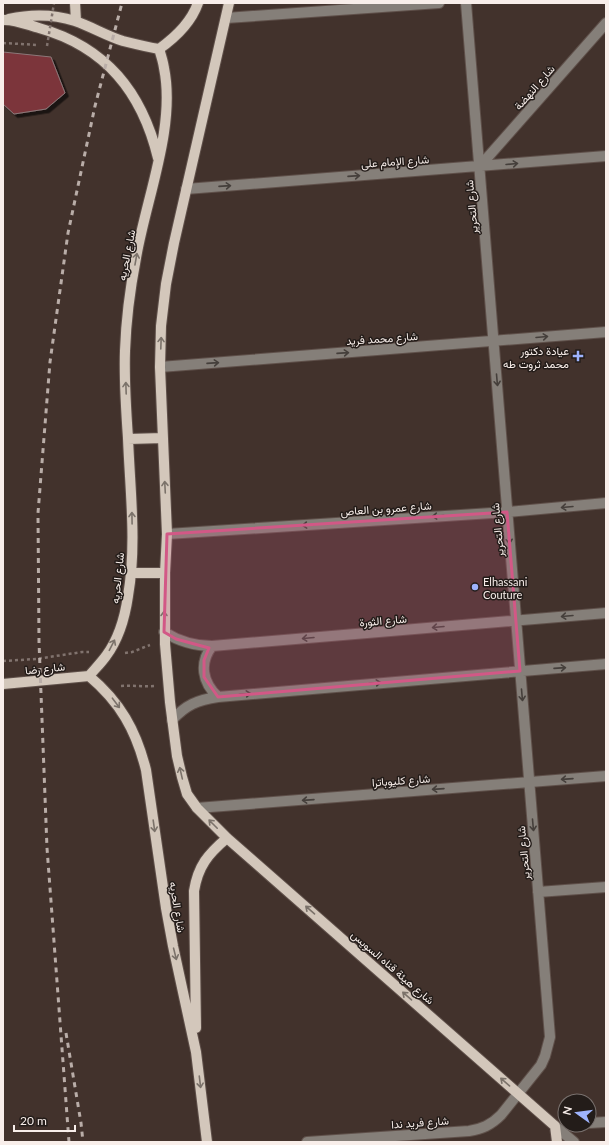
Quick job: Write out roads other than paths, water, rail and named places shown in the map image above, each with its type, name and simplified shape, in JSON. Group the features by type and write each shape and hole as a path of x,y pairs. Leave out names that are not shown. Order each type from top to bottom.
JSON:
{"main road":[{"path":"75,3 76,21"},
{"path":"4,20 22,16 50,16 76,21 123,41 159,49 174,39 186,25 198,3"},
{"path":"197,808 187,794 182,778 167,681 164,632 167,534 160,368 161,326 166,284 229,3"},
{"path":"4,20 50,31 71,40 90,51 108,65 123,81 136,99 146,118 158,160"},
{"name":"شارع الحريه","path":"159,49 164,68 166,107 163,137 136,257 129,304 125,352 133,518 132,573 125,614 119,631 106,656 89,676 103,687 113,699 130,725 142,754 146,770 167,915 196,1052 207,1142"},
{"path":"128,439 163,438"},
{"path":"132,573 165,573"},
{"name":"شارع رضا","path":"3,684 89,676"},
{"name":"شارع هيئة قناه السويس","path":"197,808 227,838 555,1126"},
{"path":"196,1052 194,892 196,879 201,867 208,856 227,838"},
{"path":"555,1126 557,1142"}],"street":[{"path":"226,18 439,3"},
{"name":"شارع التحرير","path":"466,3 550,1037 541,1065 518,1093"},
{"name":"شارع النهضة","path":"480,166 606,23"},
{"name":"شارع الإمام على","path":"186,190 606,156"},
{"name":"شارع محمد فريد","path":"160,368 606,332"},
{"name":"شارع عمرو بن العاص","path":"167,534 507,512 606,503"},
{"name":"شارع الثورة","path":"164,632 187,643 200,646 212,646 606,613"},
{"path":"212,646 207,652 203,668 207,684 218,696"},
{"path":"172,720 181,710 192,703 204,698 218,696 606,664"},
{"name":"شارع كليوباترا","path":"197,808 606,776"},
{"path":"538,892 606,886"},
{"name":"شارع فريد ندا","path":"307,1142 386,1139 478,1130 494,1122 518,1093"},
{"name":"شارع هيئة قناه السويس","path":"555,1126 574,1142"}],"railway":[{"path":"69,1142 47,848 39,642 38,513 50,362 68,233 95,106 122,3"},
{"path":"66,1033 83,1142"}],"place":[{"name":"عيادة دكتور محمد ثروت طه","path":"578,356"},
{"name":"Elhassani Couture","path":"475,587"}]}
